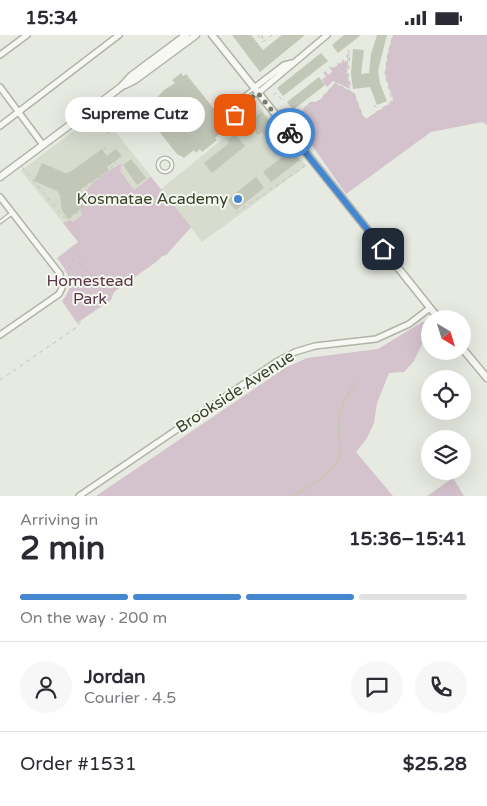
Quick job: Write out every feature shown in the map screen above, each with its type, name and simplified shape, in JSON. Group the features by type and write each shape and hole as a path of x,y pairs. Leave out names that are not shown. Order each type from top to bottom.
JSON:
{"street":[{"path":"0,55 27,35"},
{"path":"0,126 119,35"},
{"path":"122,87 131,76 186,35"},
{"path":"0,177 196,35"},
{"path":"212,35 432,310"},
{"path":"256,90 284,65 292,62 327,35"},
{"path":"0,87 43,145"},
{"path":"0,197 60,275 62,288 59,294 0,335"},
{"name":"Brookside Avenue","path":"79,496 276,361 295,352 315,346 376,339 409,324 430,307"},
{"path":"471,358 487,378"}],"lane":[{"path":"241,98 245,103 245,109 235,115 227,107 228,101 233,97 241,98 256,90"},
{"path":"245,103 256,90"},
{"path":"162,158 167,158 171,161 172,166 168,172 161,171 158,168 158,161 162,158"},
{"path":"0,222 12,213"}],"path":[{"path":"258,35 263,42"},
{"path":"262,35 263,42"},
{"path":"263,42 272,35"},
{"path":"335,83 354,93 363,117 367,119 392,101 385,74 393,35"},
{"path":"348,50 350,53 348,73 351,89"},
{"path":"336,61 338,64 345,73 346,83 337,79 330,67 338,64 341,63 343,59"},
{"path":"335,74 342,69"},
{"path":"290,132 298,125 299,114 309,103 319,101 337,79"},
{"path":"273,95 276,93 283,101 285,99"},
{"path":"374,105 379,111"},
{"path":"107,134 111,131"},
{"path":"68,219 84,207 81,204 81,193 84,188 116,165 101,143"},
{"path":"236,213 312,160"},
{"path":"19,163 32,181 44,192 63,216 68,219 80,242 70,267 60,275"},
{"path":"0,379 77,327 85,314 106,297 105,289 100,282 94,279 83,265 77,247"}],"shaded area":[{"path":"261,108 306,166 202,242 191,228 166,255 156,262 79,242 21,171 99,111 161,189"}],"green space":[{"path":"393,35 487,35 487,125 482,122 431,132 346,194 298,125 299,114 309,103 319,101 335,83 354,93 363,117 366,119 392,102 393,99 385,74"},
{"path":"349,52 347,72 350,89 333,81 327,87 322,80 326,76 323,73 326,71 328,75 332,72 331,69 343,60 346,62 348,59 346,56"},
{"name":"Homestead Park","path":"122,163 120,171 134,190 151,177 191,227 166,255 162,256 114,292 111,300 77,323 62,301 69,289 69,279 57,258 78,242 63,223 71,220 73,222 82,215 80,211 84,207 82,204 86,191 96,180"},
{"path":"421,323 421,346 414,361 404,372 389,373 377,403 374,423 367,438 356,452 393,496 96,496 285,368 307,358 378,349"},
{"path":"450,480 454,480 464,496 427,496"}],"building":[{"path":"232,35 251,35 263,50 282,35 305,35 260,72"},
{"path":"344,35 361,35 338,53 332,45"},
{"path":"377,35 387,35 378,70 380,84 387,101 377,105 370,87 353,89 351,74 353,49 364,50 361,74 369,73 371,54"},
{"path":"321,53 328,61 283,96 277,88"},
{"path":"181,73 183,76 186,74 226,124 217,131 219,134 215,138 217,140 202,152 200,149 196,153 194,150 184,158 177,154 142,110 145,108 142,104 151,97 154,101 164,90 175,83 172,80"},
{"path":"319,77 325,85 293,110 287,102"},
{"path":"262,112 286,143 276,150 262,132 258,135 248,123"},
{"path":"235,134 245,146 212,173 204,163 229,143 227,140"},
{"path":"102,149 107,156 116,149 122,156 107,167 109,170 82,188 80,192 83,207 68,219 62,211 60,195 57,191 34,181 42,163 65,173 70,172"},
{"path":"291,150 300,160 271,182 263,172"},
{"path":"131,159 146,178 137,185 123,165"},
{"path":"256,177 264,188 236,210 227,200"}],"waterway":[{"path":"292,496 325,475 336,463 340,452 340,413 344,401 358,381"}],"way so far":[{"path":"235,115 241,113 245,109 245,103 258,93 290,133"}],"place":[{"name":"Supreme Cutz","path":"235,115"},
{"name":"Kosmatae Academy","path":"238,199"}],"route":[{"path":"290,133 383,249"}]}
